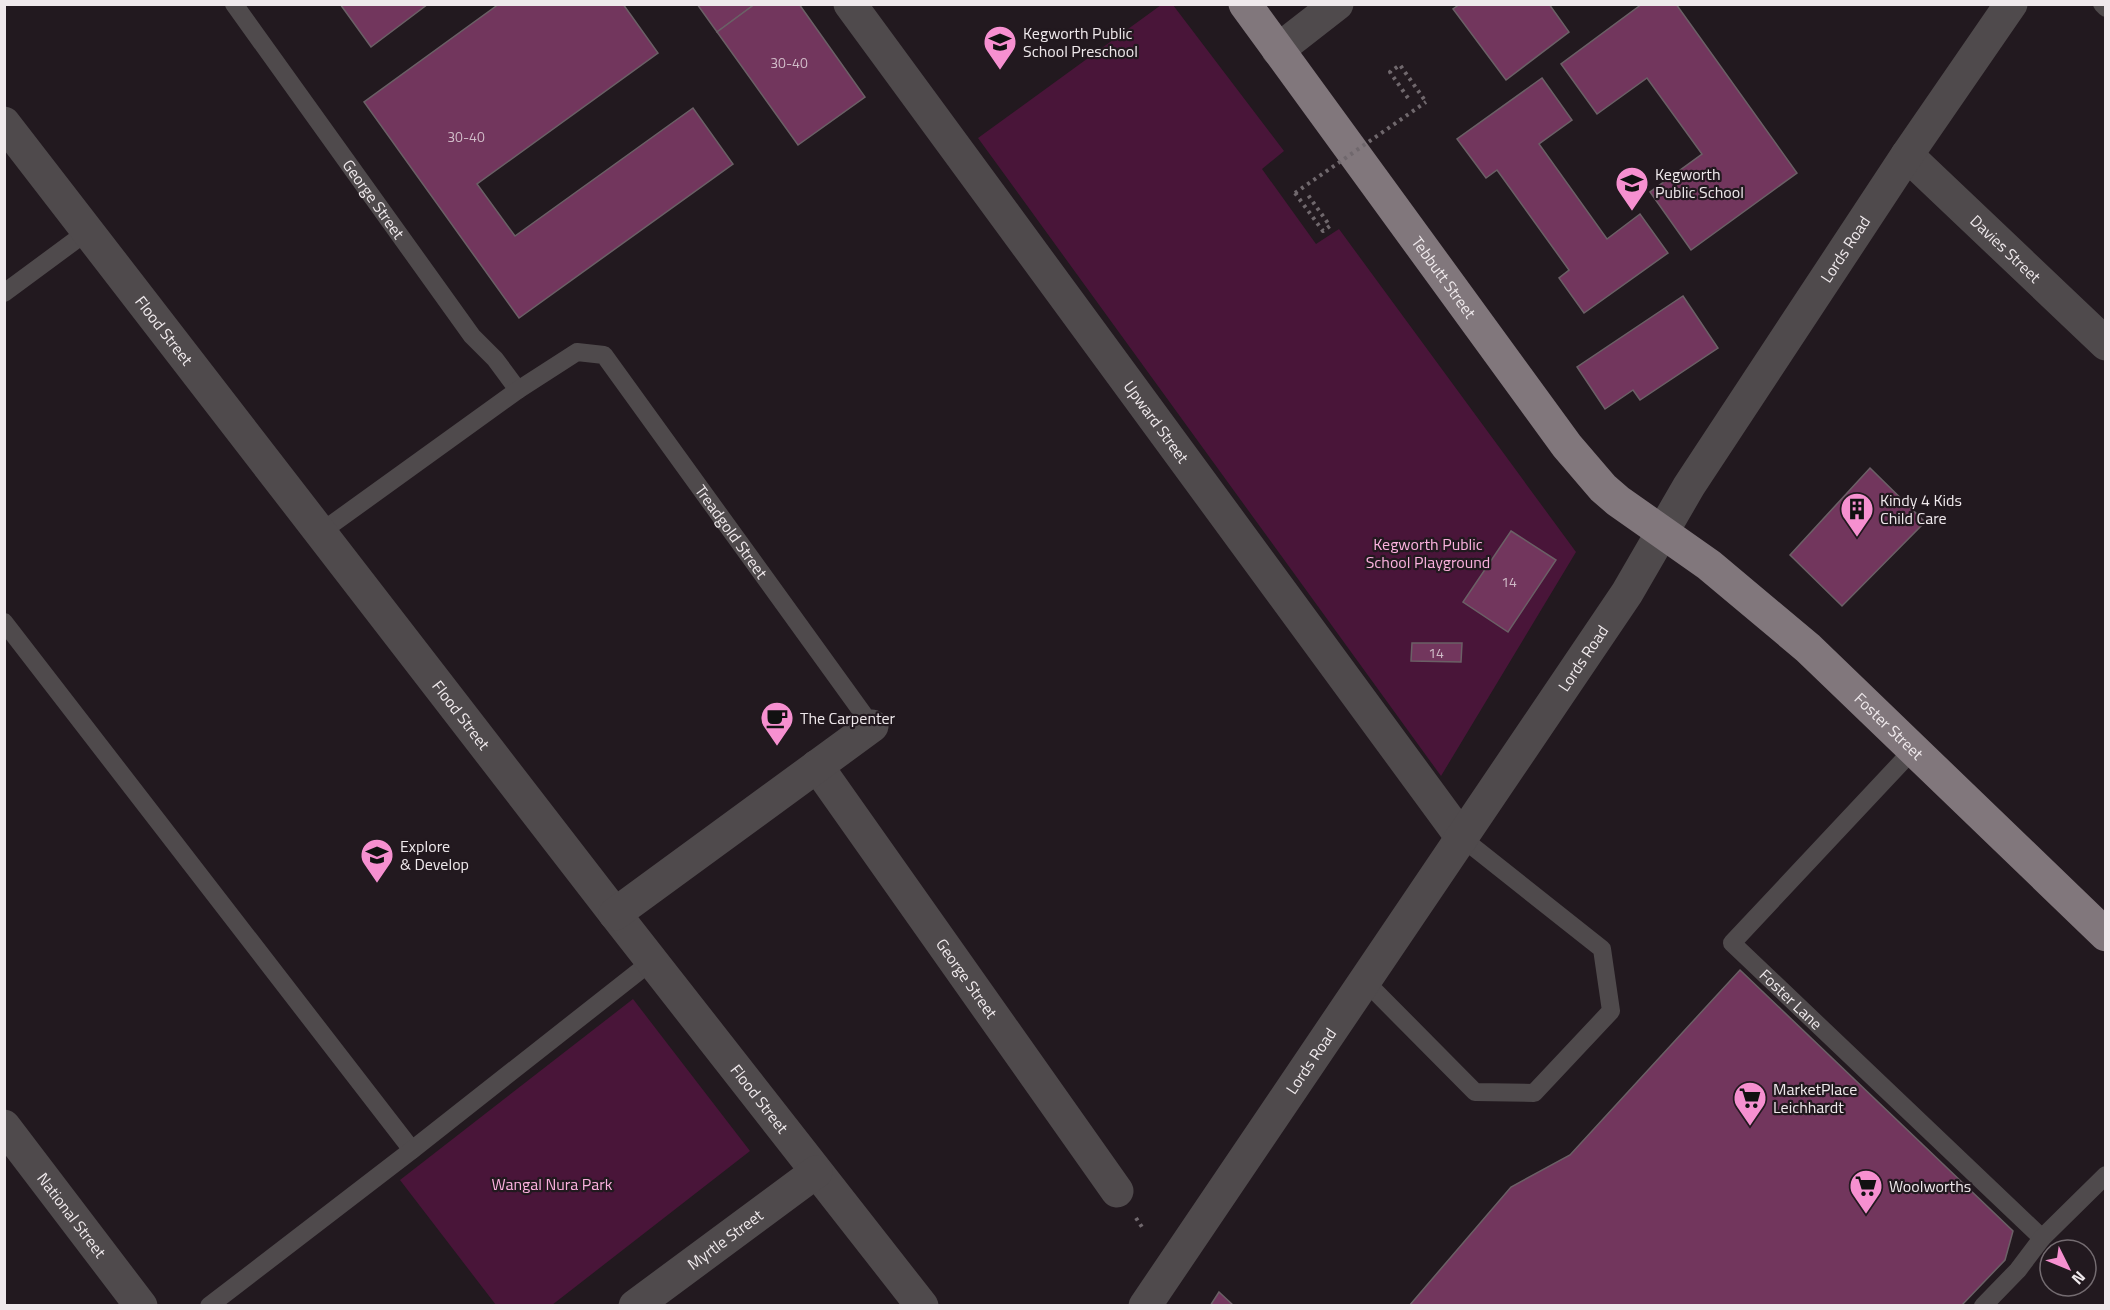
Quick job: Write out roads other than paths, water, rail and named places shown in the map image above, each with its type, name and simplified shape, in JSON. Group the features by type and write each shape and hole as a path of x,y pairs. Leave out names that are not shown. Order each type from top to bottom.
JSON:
{"main road":[{"name":"Tebbutt Street","path":"1245,4 1567,446 1603,488 1661,532"},
{"name":"Foster Street","path":"1661,532 1701,559 1764,610 2106,935"}],"street":[{"name":"Upward Street","path":"850,4 1462,838"},
{"path":"1278,50 1338,4"},
{"name":"Lords Road","path":"1145,1305 1366,982 1627,592 1661,532 1907,155 2011,4"},
{"name":"Flood Street","path":"4,123 615,914 922,1305"},
{"name":"Davies Street","path":"1907,155 2106,344"},
{"name":"Treadgold Street","path":"615,914 872,726"},
{"name":"George Street","path":"817,765 1117,1191"},
{"name":"National Street","path":"4,1125 141,1305"},
{"name":"Myrtle Street","path":"635,1305 816,1172"}],"lane":[{"name":"George Street","path":"234,4 472,336 495,358 518,390"},
{"path":"2102,4 2106,8"},
{"path":"4,293 88,231"},
{"name":"Treadgold Street","path":"321,532 518,390 577,352 604,355 872,726"},
{"path":"4,622 412,1150"},
{"name":"Foster Lane","path":"1913,750 1732,943 2042,1238"},
{"path":"1366,982 1475,1092 1534,1093 1611,1011 1602,949 1462,838"},
{"path":"209,1305 412,1150 652,961"},
{"path":"2042,1238 2106,1175"},
{"path":"1983,1305 2018,1270 2038,1243"}],"place":[{"name":"Kegworth Public School Preschool","path":"1000,71"},
{"name":"Kegworth Public School","path":"1632,212"},
{"name":"Kindy 4 Kids Child Care","path":"1857,538"},
{"name":"The Carpenter","path":"777,747"},
{"name":"Explore & Develop","path":"377,884"},
{"name":"MarketPlace Leichhardt","path":"1750,1127"},
{"name":"Woolworths","path":"1866,1215"}],"park label":[{"name":"Kegworth Public School Playground","path":"1428,553"},
{"name":"Wangal Nura Park","path":"552,1184"}]}
